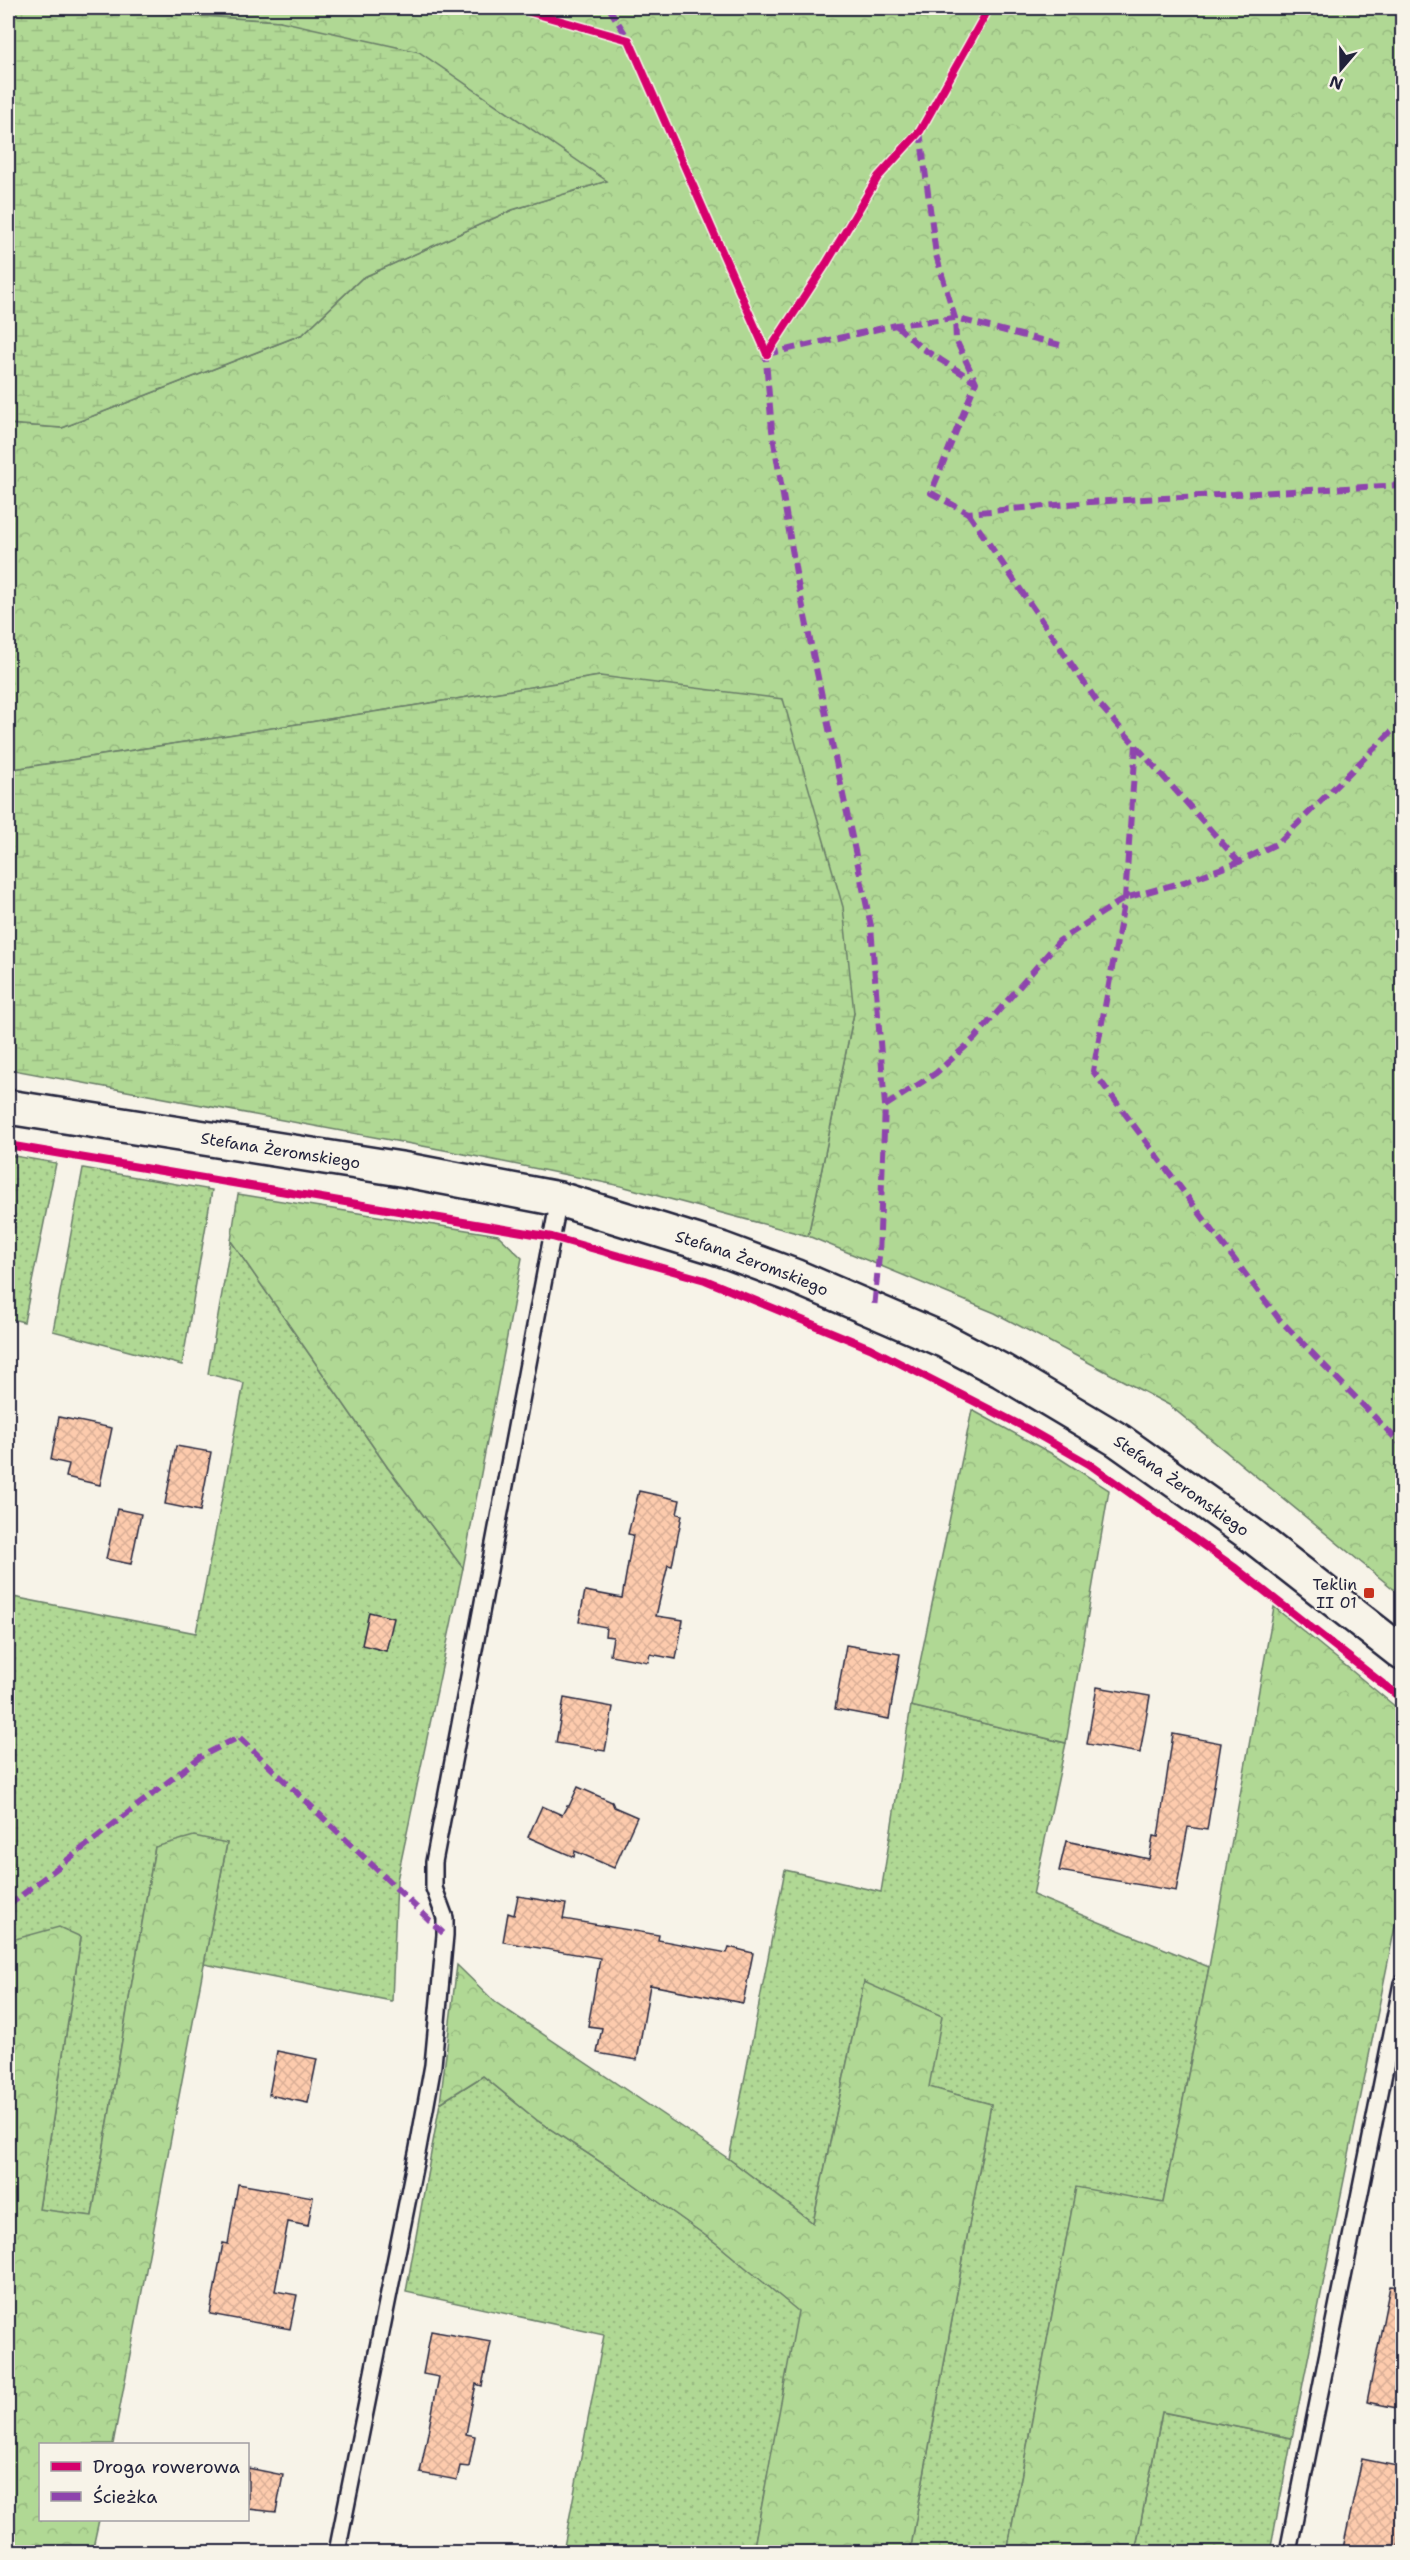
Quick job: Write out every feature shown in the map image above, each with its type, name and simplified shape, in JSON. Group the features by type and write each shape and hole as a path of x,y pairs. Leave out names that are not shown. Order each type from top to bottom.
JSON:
{"main road":[{"name":"Stefana Żeromskiego","path":"8,1107 390,1167 559,1199 721,1249 794,1276 943,1340 1002,1371 1118,1440 1249,1533 1402,1653"}],"lane":[{"path":"337,2553 433,2065 445,1935 445,1918 434,1888 434,1863 559,1199"},
{"path":"1288,2553 1402,1983"}],"path":[{"path":"8,1145 552,1238 609,1252"},
{"path":"738,1294 870,1348 1035,1433"},
{"path":"1374,1677 1402,1699"}],"green space":[{"path":"8,8 73,8 280,21 419,52 607,181 512,210 362,278 303,334 62,428 8,424"},
{"path":"73,8 1402,8 1402,1596 1169,1405 995,1313 808,1236 854,1013 600,676 8,770 8,424 62,428 303,334 362,278 512,210 606,181 280,21"},
{"path":"600,676 783,699 843,907 854,1013 808,1236 621,1186 444,1150 8,1069 8,770"},
{"path":"8,1155 56,1163 24,1322 8,1318"},
{"path":"83,1168 212,1190 182,1365 53,1331"},
{"path":"238,1194 498,1235 522,1258 463,1568 388,1468 231,1241"},
{"path":"231,1241 388,1468 463,1568 397,1880 392,2001 204,1964 227,1843 155,1847 92,2216 39,2210 81,1937 9,1941 8,1946 8,1596 196,1633 244,1383 208,1374"},
{"path":"972,1410 1056,1456 1109,1490 1066,1743 911,1706"},
{"path":"1274,1607 1402,1712 1402,1892 1292,2438 1162,2412 1135,2552 1007,2552 1076,2187 1163,2203 1209,1967"},
{"path":"911,1706 1066,1743 1033,1895 1209,1967 1163,2203 1076,2188 1007,2552 910,2552 991,2104 928,2087 864,1982 813,2223 729,2159 785,1870 881,1892"},
{"path":"194,1836 227,1843 113,2443 39,2443 39,2521 99,2521 92,2552 8,2552 8,1941 59,1927 81,1937 39,2209 92,2216 155,1847"},
{"path":"457,1965 495,2002 729,2159 813,2223 864,1982 942,2016 929,2087 991,2104 910,2552 753,2552 798,2311 716,2243 628,2180 538,2121 483,2076 440,2103"},
{"path":"483,2076 538,2121 628,2180 716,2243 799,2311 753,2552 563,2552 604,2335 406,2292 440,2103"},
{"path":"1162,2412 1292,2438 1270,2552 1135,2552"}],"building":[{"path":"59,1417 112,1428 100,1485 66,1477 69,1464 51,1460"},
{"path":"176,1446 211,1452 200,1511 165,1504"},
{"path":"639,1491 680,1500 677,1514 682,1515 672,1566 668,1565 656,1616 683,1620 676,1659 650,1654 648,1662 610,1655 613,1637 605,1636 606,1627 579,1622 585,1591 622,1598 633,1535 628,1534"},
{"path":"117,1509 141,1514 131,1564 106,1559"},
{"path":"369,1612 394,1618 386,1651 362,1645"},
{"path":"846,1645 900,1654 889,1719 835,1709"},
{"path":"1097,1687 1150,1696 1140,1753 1087,1744"},
{"path":"564,1698 613,1707 605,1751 556,1743"},
{"path":"1173,1734 1221,1743 1207,1830 1188,1827 1176,1891 1059,1871 1066,1841 1149,1859 1153,1836 1158,1837"},
{"path":"578,1787 612,1802 614,1807 637,1817 614,1868 575,1851 574,1857 528,1837 542,1806 562,1815"},
{"path":"518,1896 566,1904 563,1919 659,1935 658,1940 727,1953 729,1947 753,1953 743,2003 650,1985 637,2060 597,2053 602,2028 588,2026 600,1958 503,1942 508,1913 514,1915"},
{"path":"277,2051 317,2059 308,2103 269,2095"},
{"path":"238,2184 313,2197 308,2226 288,2222 275,2291 297,2295 290,2329 210,2314 223,2243 228,2244"},
{"path":"1390,2286 1402,2287 1402,2409 1367,2402"},
{"path":"431,2331 491,2342 482,2386 476,2384 466,2434 475,2436 469,2467 460,2466 457,2480 420,2473 439,2377 423,2374"},
{"path":"1362,2459 1402,2467 1402,2523 1397,2553 1342,2553"},
{"path":"249,2468 283,2475 276,2512 249,2509"}],"marked path":[{"path":"609,8 629,40"},
{"path":"920,131 936,255 955,318 956,340 976,382 931,493 968,513 1090,502 1402,485"},
{"path":"767,354 896,325 955,318 1060,345"},
{"path":"896,325 920,347 976,382"},
{"path":"765,349 772,430 797,579 871,926 885,1106 879,1256 874,1309"},
{"path":"968,513 1098,703 1239,862"},
{"path":"885,1106 936,1073 975,1038 1059,941 1125,898 1184,882 1239,862 1278,843 1391,732 1402,724"},
{"path":"1136,745 1125,898 1093,1071 1279,1319 1402,1445"},
{"path":"8,1906 200,1757 239,1737 445,1935"}],"cycle path":[{"path":"516,8 629,40 767,354"},
{"path":"767,354 826,264 878,177 920,131 989,8"},
{"path":"8,1145 552,1237 705,1280 870,1348 1026,1428 1089,1464 1234,1567 1402,1699"}],"place":[{"name":"Teklin II 01","path":"1369,1593"}]}
